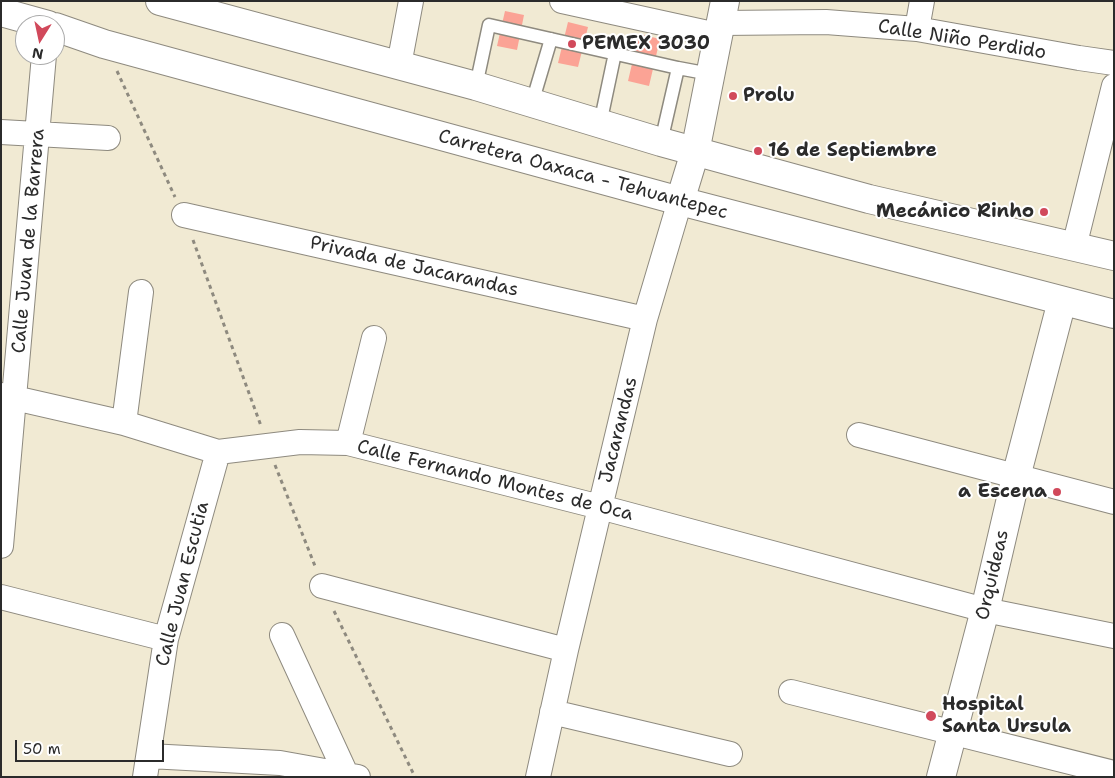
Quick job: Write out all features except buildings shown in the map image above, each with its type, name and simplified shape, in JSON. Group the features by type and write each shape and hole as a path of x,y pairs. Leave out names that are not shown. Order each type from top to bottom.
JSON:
{"main road":[{"path":"160,1 476,86 695,152 870,198 1114,256"},
{"path":"1,12 15,16"},
{"path":"680,201 695,152 720,20"},
{"name":"Carretera Oaxaca - Tehuantepec","path":"65,30 104,44 680,201 1114,314"},
{"name":"Orquídeas","path":"941,777 985,610 1016,477 1062,301"}],"street":[{"path":"399,65 411,1"},
{"name":"Calle Niño Perdido","path":"562,1 720,20 826,22 917,29 1114,63"},
{"path":"917,29 922,1"},
{"name":"Calle Juan de la Barrera","path":"1,546 8,396 38,134 43,65"},
{"path":"1074,246 1114,86"},
{"path":"1,132 108,138"},
{"name":"Jacarandas","path":"538,777 566,650 645,319 680,201"},
{"name":"Privada de Jacarandas","path":"184,214 645,319"},
{"path":"124,423 141,292"},
{"path":"348,443 374,338"},
{"name":"Calle Fernando Montes de Oca","path":"8,396 124,423 218,452 300,442 348,443 600,507 985,610 1114,636"},
{"path":"859,435 1114,502"},
{"name":"Calle Juan Escutia","path":"147,766 166,639 218,452"},
{"path":"322,586 566,650"},
{"path":"1,597 166,639"},
{"path":"282,635 352,776"},
{"path":"792,692 1113,774"},
{"path":"552,712 730,754"},
{"path":"147,766 280,763 352,776"}],"lane":[{"path":"476,86 489,25 710,74"},
{"path":"532,103 551,39"},
{"path":"600,124 615,53"},
{"path":"661,142 678,68"}],"path":[{"path":"104,44 184,214 268,447 322,586 415,777"}],"place":[{"name":"PEMEX 3030","path":"572,44"},
{"name":"Prolu","path":"733,96"},
{"name":"16 de Septiembre","path":"758,151"},
{"name":"Mecánico Rinho","path":"1044,212"},
{"name":"a Escena","path":"1057,492"},
{"name":"Hospital Santa Ursula","path":"931,716"}]}
